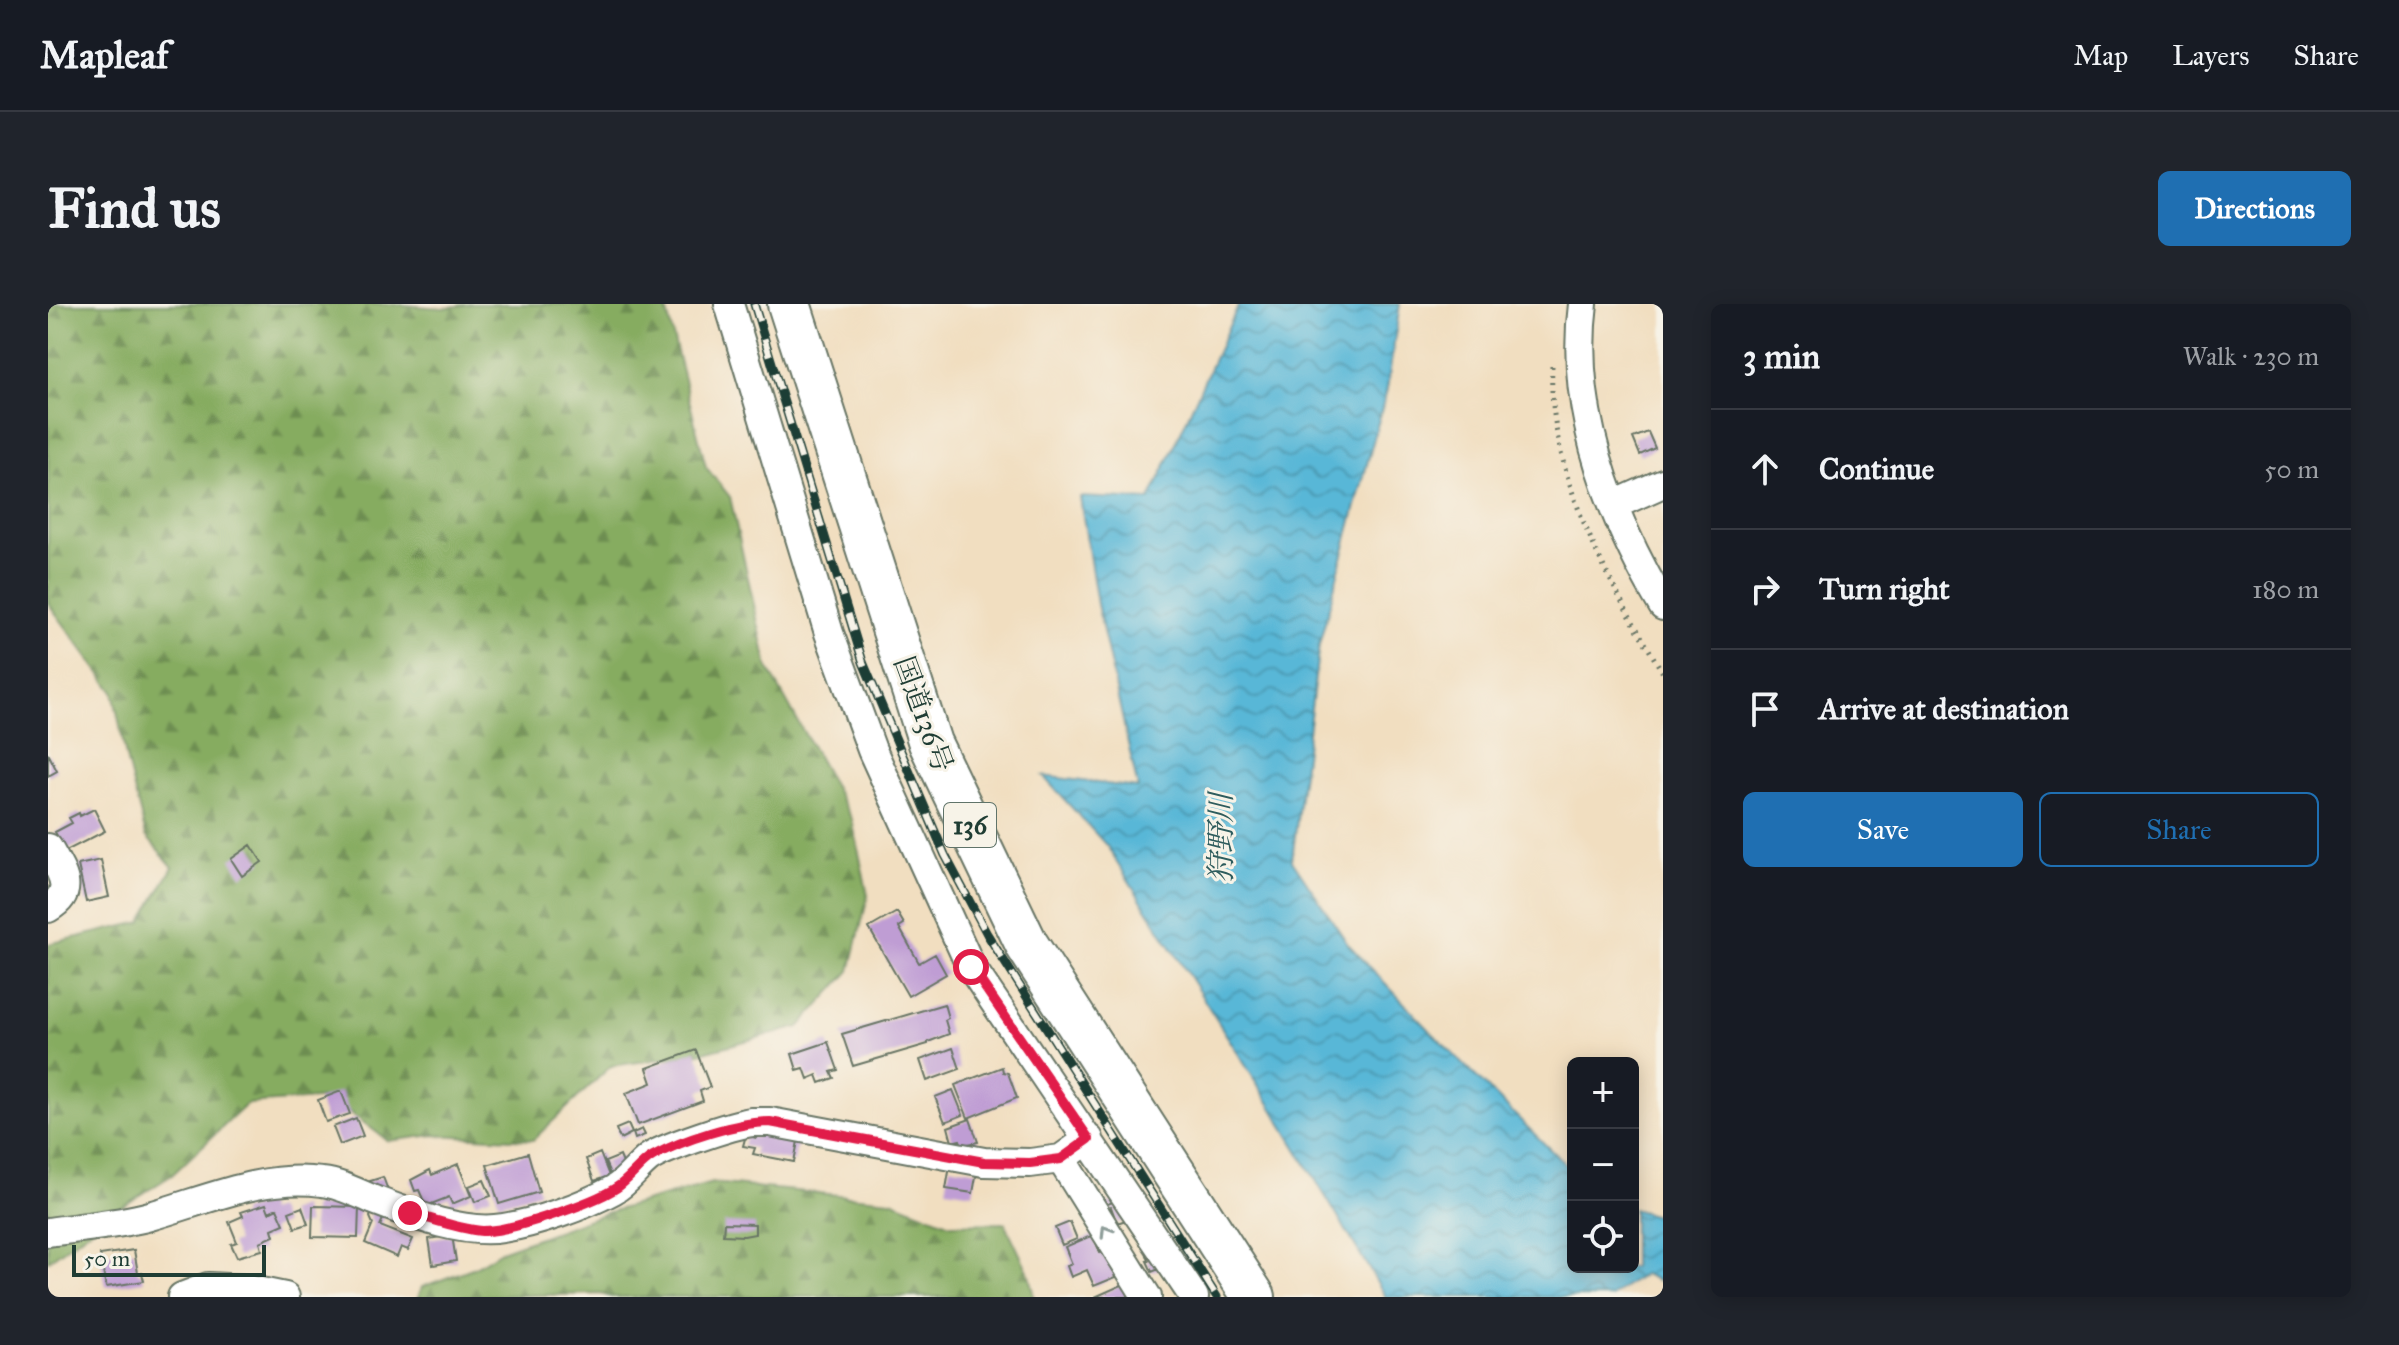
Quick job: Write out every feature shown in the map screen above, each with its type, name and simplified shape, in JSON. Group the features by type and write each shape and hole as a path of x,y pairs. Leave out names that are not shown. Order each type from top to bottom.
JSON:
{"highway":[{"name":"国道136号","path":"789,304 930,743 1027,945 1254,1297"}],"street":[{"path":"729,304 829,633 872,750 971,967 1194,1297"},
{"path":"1583,304 1581,378 1591,441 1638,563 1663,606"},
{"path":"1614,505 1663,483"},
{"path":"48,848 65,881 64,893 48,908"},
{"path":"48,1232 120,1223 233,1190 288,1181 339,1185 410,1213 482,1231 505,1228 534,1221 614,1190 648,1158 664,1150 751,1122 770,1122 984,1162 1030,1163 1061,1159 1089,1139"},
{"path":"1061,1159 1147,1297"},
{"path":"182,1297 208,1287 225,1287 285,1297"}],"green space":[{"path":"48,304 389,304 443,308 471,304 665,304 706,467 730,497 768,668 852,819 868,896 850,971 799,1027 696,1054 611,1066 533,1140 434,1135 388,1141 331,1098 247,1104 172,1175 120,1208 48,1261 48,944 141,922 173,867 146,836 113,691 48,603"},
{"path":"712,1183 891,1200 950,1224 1005,1223 1028,1271 1034,1297 611,1297 601,1294 418,1297 422,1287 475,1267 501,1251 609,1212"}],"water":[{"name":"狩野川","path":"1239,304 1400,304 1387,389 1319,645 1292,860 1348,944 1442,1043 1567,1166 1567,1273 1639,1273 1639,1211 1663,1218 1663,1283 1644,1274 1611,1297 1386,1297 1270,1104 1107,846 1043,776 1138,788 1097,604 1080,497 1150,500"}],"building":[{"path":"1648,432 1655,448 1640,455 1633,438"},
{"path":"48,753 57,771 48,776"},
{"path":"94,809 105,831 66,851 55,832 72,823 69,818"},
{"path":"251,845 262,862 242,876 231,859"},
{"path":"101,860 109,897 86,902 78,865"},
{"path":"897,912 904,924 899,927 919,963 935,954 946,974 908,996 869,928"},
{"path":"944,1004 949,1034 928,1044 853,1066 842,1034"},
{"path":"828,1042 838,1070 831,1072 834,1078 820,1083 817,1075 808,1079 804,1068 797,1070 792,1054"},
{"path":"953,1048 960,1069 927,1081 920,1060"},
{"path":"696,1050 710,1087 700,1091 703,1101 638,1125 626,1093 652,1083 647,1068"},
{"path":"1002,1067 1003,1072 1008,1073 1017,1098 968,1118 955,1085"},
{"path":"953,1090 963,1115 945,1122 935,1097"},
{"path":"341,1091 350,1114 326,1122 318,1100"},
{"path":"356,1118 363,1136 340,1145 333,1127"},
{"path":"970,1119 978,1142 962,1145 960,1140 952,1142 948,1127"},
{"path":"628,1124 632,1133 620,1139 616,1129"},
{"path":"642,1129 645,1135 635,1139 633,1133"},
{"path":"757,1133 798,1141 794,1162 753,1154 755,1148 743,1146 746,1135 756,1138"},
{"path":"528,1153 539,1192 499,1204 487,1165"},
{"path":"600,1153 609,1176 594,1181 586,1159"},
{"path":"620,1156 625,1168 610,1174 605,1162"},
{"path":"458,1164 471,1196 452,1204 449,1197 426,1206 411,1180 430,1170 432,1175"},
{"path":"950,1166 977,1171 973,1193 946,1189"},
{"path":"383,1177 390,1196 364,1183"},
{"path":"484,1180 491,1196 475,1202 469,1186"},
{"path":"1115,1201 1126,1220 1117,1223 1111,1207 1106,1209 1105,1205"},
{"path":"266,1204 269,1212 277,1208 284,1224 272,1229 274,1236 260,1242 262,1250 237,1257 231,1244 237,1242 229,1222 243,1216 241,1212"},
{"path":"313,1206 359,1207 358,1238 312,1237"},
{"path":"302,1207 308,1224 295,1228 289,1212"},
{"path":"373,1209 385,1214 380,1226 413,1239 408,1250 401,1247 397,1257 365,1243 373,1224 370,1217"},
{"path":"1070,1222 1077,1239 1062,1245 1055,1228"},
{"path":"724,1223 755,1224 755,1234 723,1235"},
{"path":"452,1235 456,1261 433,1265 429,1239"},
{"path":"1093,1235 1100,1253 1106,1251 1116,1277 1094,1286 1087,1270 1071,1277 1067,1266 1072,1264 1065,1247"},
{"path":"134,1250 138,1273 142,1273 144,1281 106,1287 100,1255"},
{"path":"1152,1253 1159,1269 1152,1272 1147,1255"},
{"path":"1124,1284 1129,1297 1095,1297"}],"railway":[{"path":"754,304 863,662 945,855 987,934 1217,1297"}],"route":[{"path":"410,1213 482,1231 534,1221 614,1190 648,1158 664,1150 751,1122 770,1122 984,1162 1030,1163 1061,1159 1089,1139 971,967"}]}
